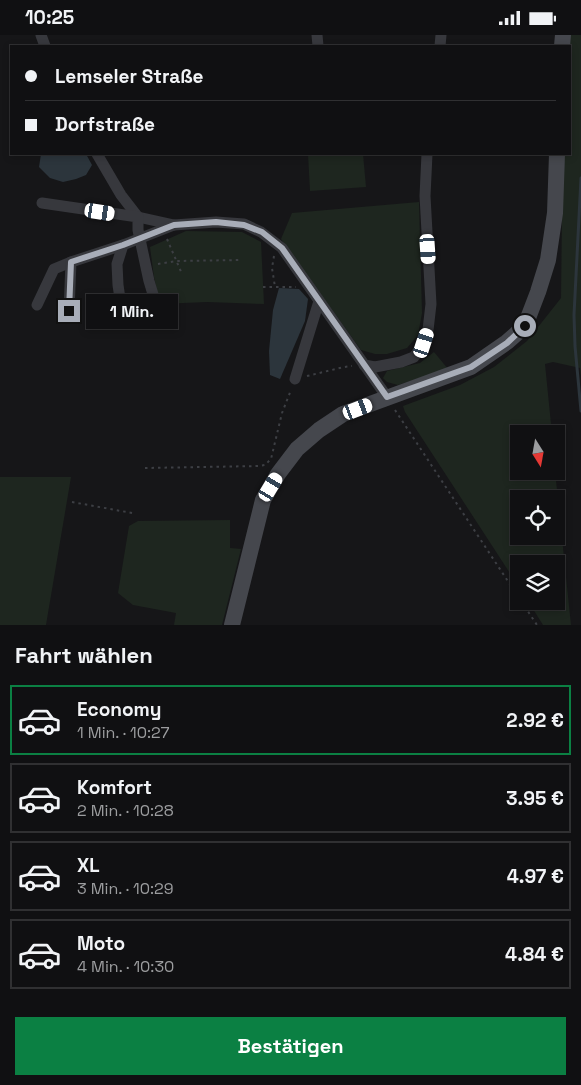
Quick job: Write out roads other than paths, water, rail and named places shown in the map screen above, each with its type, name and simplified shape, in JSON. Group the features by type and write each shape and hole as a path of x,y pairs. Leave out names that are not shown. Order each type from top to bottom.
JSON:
{"main road":[{"path":"232,625 263,500 278,474 297,449 319,430 343,414 471,367 507,343 525,326 548,260 554,213 557,155"}],"street":[{"path":"98,155 121,195 138,217 138,230 149,281 158,311"},
{"path":"364,365 376,367 401,362 414,357 424,343 431,304 425,196 427,155"},
{"path":"42,203 138,217 169,227"},
{"path":"37,305 54,269 71,262 140,239 169,227 216,222 244,225 262,232 282,248 387,397"},
{"path":"122,312 117,264 123,245"},
{"path":"69,311 71,262"},
{"path":"295,379 319,301"}],"waterway":[{"path":"581,178 574,315 581,411"}]}
